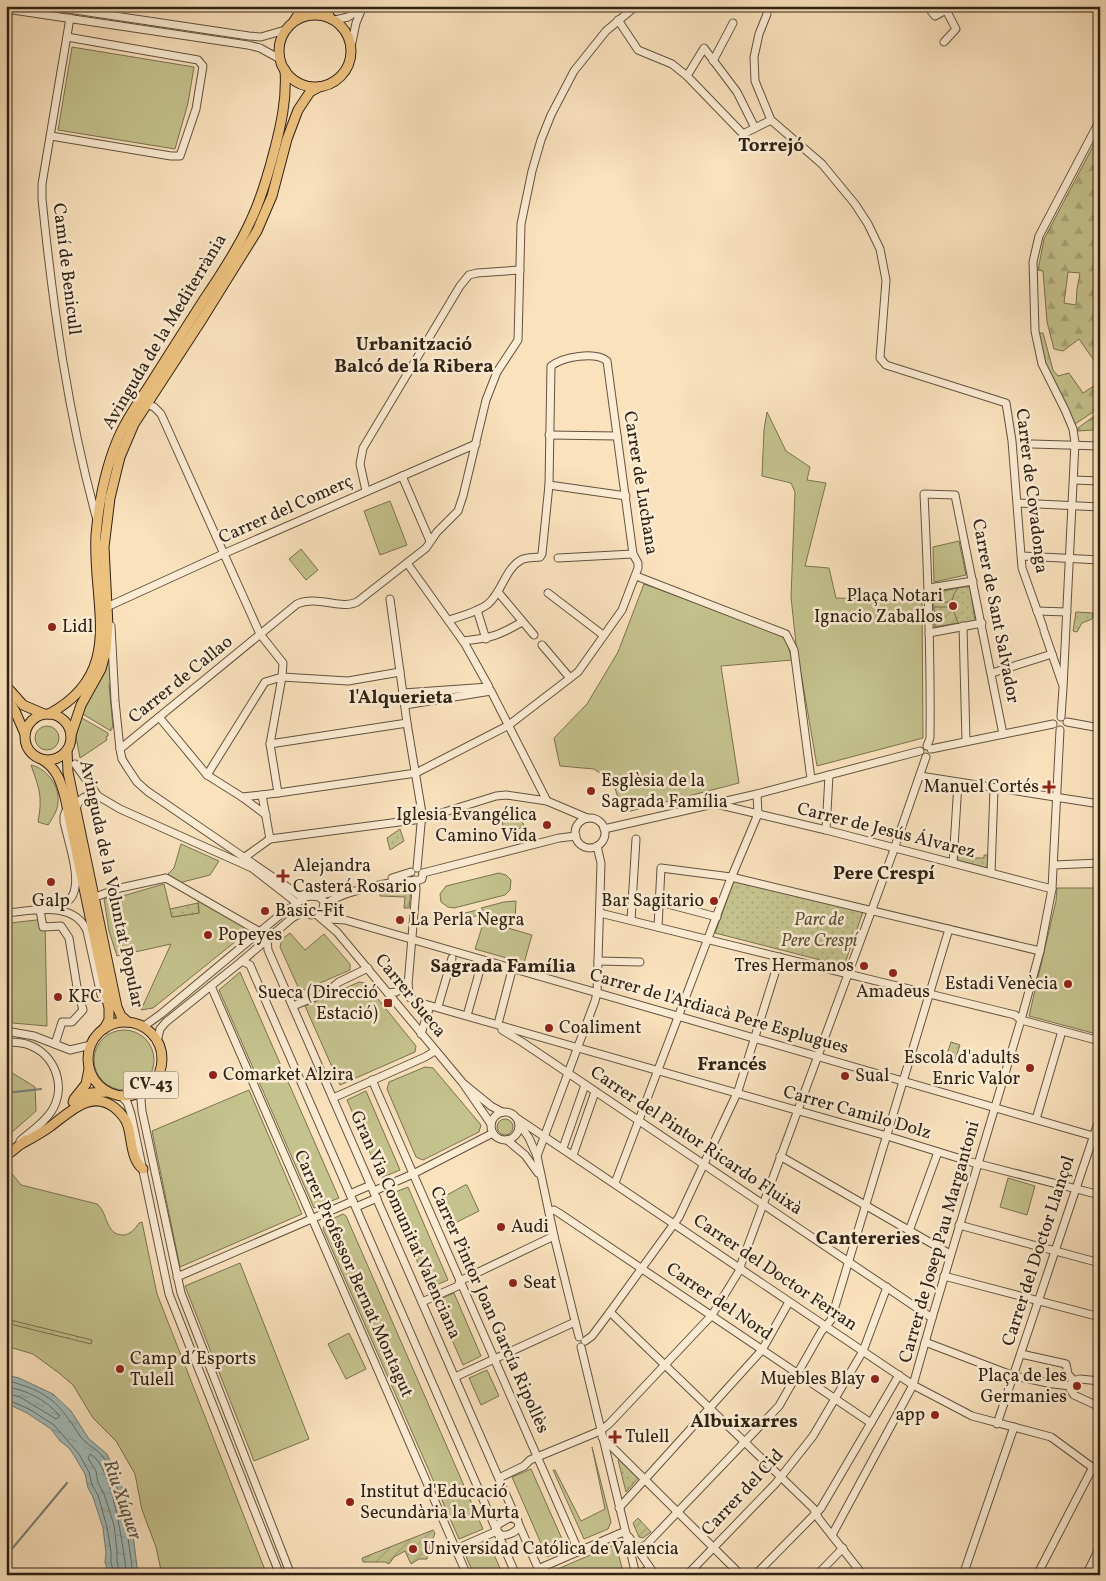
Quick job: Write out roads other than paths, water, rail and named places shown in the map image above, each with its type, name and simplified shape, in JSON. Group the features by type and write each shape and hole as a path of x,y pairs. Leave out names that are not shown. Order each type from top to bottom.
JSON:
{"main road":[{"path":"304,6 285,30 279,49 280,59 292,79 299,83 319,87 334,81 347,66 350,57 350,47 345,32 332,19 325,6"},
{"path":"294,21 312,14 332,19"},
{"name":"Avinguda de la Mediterrània","path":"46,714 65,704 80,690 91,674 98,654 102,628 96,571 97,523 107,472 121,431 228,262 255,213 267,178 283,118 286,92 285,70"},
{"name":"Avinguda de la Mediterrània","path":"106,587 105,530 114,478 126,441 134,424 257,230 272,196 298,110 310,92 319,87"},
{"path":"46,714 38,716 29,723 25,734 25,741 31,753 42,760 51,760 58,758 67,750 79,710 104,661 108,642 106,587"},
{"path":"6,686 23,705 64,720 71,735"},
{"path":"6,696 25,734"},
{"name":"Avinguda de la Voluntat Popular","path":"67,750 72,809 108,1002 109,1020 104,1029"},
{"name":"Avinguda de la Voluntat Popular","path":"42,760 51,766 59,777 72,809 117,1007 121,1016 128,1022"},
{"path":"91,1045 96,1036 104,1029 111,1025 128,1022 143,1027 151,1033 157,1042"},
{"name":"CV-43","path":"6,1155 68,1106 90,1093 108,1092 121,1096 133,1095 144,1090 158,1074 161,1064 161,1052 157,1042"},
{"name":"CV-43","path":"91,1045 88,1061 90,1069 95,1080 108,1092"},
{"name":"CV-43","path":"68,1106 86,1084 90,1069"},
{"path":"21,1144 50,1127 80,1104 88,1101 102,1102 114,1107 125,1119 129,1127 137,1162 143,1169"}],"street":[{"path":"48,6 249,36 261,37 285,30"},
{"name":"Carrer de Callao","path":"120,748 296,604 326,601 349,605 357,602 426,548 437,532 454,516 460,506 486,400 497,372 518,340 521,224 532,171 541,140 570,77 606,32 636,6"},
{"path":"927,6 935,16 946,10 956,29 944,42"},
{"path":"332,19 348,17 362,8"},
{"path":"350,47 362,8"},
{"path":"6,9 248,44 280,59"},
{"name":"Carrer de Covadonga","path":"767,14 759,34 754,57 755,81 771,120 818,160 856,204 880,249 886,280 880,358 886,365 1006,403 1012,441 1022,568 1063,688"},
{"name":"Camí de Benicull","path":"70,18 42,184 43,214 58,332 69,395 97,523"},
{"path":"618,20 638,50 672,64 687,76 743,134 771,120"},
{"path":"714,61 733,23"},
{"path":"51,136 180,156 196,109 203,66 198,60 67,37"},
{"path":"687,76 704,48 737,92 755,128"},
{"path":"1060,717 1074,480 1074,446 1073,429 1042,364 1035,330 1034,262 1039,236 1100,120"},
{"path":"366,491 360,464 363,448 465,278 477,273 520,270"},
{"name":"Carrer de Luchana","path":"416,774 508,725 578,672 622,610 636,576 638,563 633,554 607,361 602,357 595,355 558,361 551,366 549,435"},
{"path":"147,404 154,407 161,414 260,634 283,664 270,744 278,793"},
{"path":"449,620 488,604 498,592 511,569 520,560 540,558 549,485 549,435 617,436"},
{"name":"Carrer del Comerç","path":"109,606 223,554 476,444"},
{"path":"1032,444 1100,446"},
{"path":"402,476 430,541"},
{"path":"1074,480 1100,481"},
{"path":"549,485 626,496"},
{"name":"Carrer de Sant Salvador","path":"929,588 924,494 955,495 1003,734"},
{"path":"1018,503 1100,506"},
{"path":"558,558 633,554"},
{"path":"1022,556 1100,560"},
{"path":"407,563 464,643 490,689 547,801"},
{"path":"636,576 786,634 794,650 811,779"},
{"path":"499,1478 534,1459 601,1434 712,1316 740,1268 872,910 926,757 931,755 929,748 929,588 973,581"},
{"path":"106,587 120,748 122,759 137,782 147,791 298,895 305,897 316,896 416,875"},
{"path":"498,592 534,635"},
{"path":"548,593 604,636"},
{"path":"390,599 422,819 408,985 410,998 430,1006 491,1024"},
{"path":"477,610 486,639"},
{"path":"1037,611 1067,612"},
{"path":"464,643 500,635 522,622"},
{"path":"930,633 982,623"},
{"path":"963,626 966,741"},
{"path":"542,645 570,678"},
{"path":"992,673 1052,654"},
{"path":"207,775 265,682 282,677 348,681 400,672"},
{"path":"403,693 490,689"},
{"path":"405,705 490,689"},
{"path":"1053,724 1056,718 1060,717 1065,718 1067,722 1100,728"},
{"path":"159,718 207,775 242,796 266,815"},
{"path":"1053,724 1056,729 1060,730 1066,727 1067,722"},
{"path":"270,744 407,723"},
{"path":"604,829 757,794 920,751 922,747 929,748 1053,724"},
{"name":"Carrer de Josep Pau Margantoni","path":"832,1536 913,1386 950,1254 1021,1020 1040,951 1052,889 1060,730"},
{"path":"920,751 921,755 926,757"},
{"path":"75,764 98,796 120,809 252,868 296,904 297,910 309,915 316,914 332,899 354,892 559,838 576,836"},
{"path":"242,796 278,793 416,774"},
{"path":"826,830 829,774"},
{"path":"920,776 1100,804"},
{"path":"953,863 958,783"},
{"path":"992,873 994,789"},
{"path":"615,1183 716,917 758,814 757,794"},
{"path":"72,809 83,797 89,795 98,796"},
{"path":"262,795 270,839"},
{"path":"245,857 270,839 422,819 496,796 506,795 547,801 573,813 596,819 603,825 604,839 597,846 588,848 580,844 576,836 576,829 580,822 587,818"},
{"name":"Carrer de Jesús Álvarez","path":"712,803 826,830 1052,889"},
{"name":"Avinguda de la Voluntat Popular","path":"49,909 62,905 69,900 73,895 77,882 64,822 64,816 72,809"},
{"path":"573,813 580,822"},
{"path":"631,920 636,839"},
{"path":"537,1156 597,993 601,863 597,846"},
{"path":"1054,865 1100,863"},
{"path":"658,927 661,868 732,877 1040,951"},
{"path":"98,896 120,888 166,878 260,932"},
{"path":"316,896 322,898 324,907"},
{"path":"143,1027 286,910 305,897"},
{"path":"660,902 716,917"},
{"name":"Carrer Sueca","path":"324,907 335,929"},
{"path":"6,913 49,909"},
{"name":"Avinguda de la Voluntat Popular","path":"49,909 69,913 85,926 101,995 108,1002"},
{"path":"40,910 43,927 61,926 69,938 76,987 83,1010 72,1022 62,1022 55,1044"},
{"path":"157,1042 160,1029 166,1022 292,918 301,913"},
{"path":"600,913 848,975 930,993 1015,1015 1021,1020 1100,1041"},
{"name":"Carrer Sueca","path":"316,914 335,929 462,1082 491,1106 502,1112"},
{"name":"Carrer de l'Ardiacà Pere Esplugues","path":"330,919 345,920 1097,1137"},
{"path":"637,1549 646,1545 779,1406 822,1330 832,1318 949,929"},
{"name":"Gran Via Comunitat Valenciana","path":"267,940 268,950 540,1572"},
{"path":"582,1342 592,1336 675,1224 737,1095 780,957"},
{"path":"439,1003 452,958"},
{"name":"Gran Via Comunitat Valenciana","path":"242,961 248,963 251,967 516,1575"},
{"path":"598,961 640,962"},
{"path":"468,1012 481,966"},
{"path":"293,1006 327,992 339,982 368,968"},
{"path":"498,1020 511,974"},
{"path":"388,993 396,992 408,985"},
{"name":"Carrer Professor Bernat Montagut","path":"211,986 467,1575"},
{"path":"421,1034 430,1006"},
{"name":"Carrer Camilo Dolz","path":"491,1024 887,1136 978,1164 1100,1195"},
{"name":"Carrer del Pintor Ricardo Fluixà","path":"491,1024 522,1042 932,1318"},
{"path":"6,1031 34,1036 70,1050 91,1045"},
{"path":"1036,1119 1062,1031"},
{"path":"6,1042 30,1045 43,1053 54,1069 58,1088 56,1102 47,1117 6,1155"},
{"path":"333,1098 435,1051"},
{"name":"Carrer Pintor Joan García Ripollès","path":"372,1080 495,1360 534,1459 578,1552"},
{"name":"Carrer Sueca","path":"462,1082 491,1124"},
{"path":"563,1148 585,1085"},
{"path":"144,1090 141,1100 142,1111 180,1293 291,1575"},
{"path":"573,1155 595,1092"},
{"path":"121,1096 127,1102 132,1114 169,1294 280,1575"},
{"path":"519,1122 518,1134 511,1139 499,1139 493,1134 491,1124 495,1116 502,1112 512,1113 519,1122 533,1145 537,1156 554,1236 575,1322 582,1342 601,1434 636,1575"},
{"path":"574,1117 585,1121"},
{"name":"Carrer del Doctor Llançol","path":"997,1424 1076,1189 1097,1137 1100,1117"},
{"name":"Carrer del Doctor Ferran","path":"519,1122 563,1148 913,1386 972,1416 1056,1440 1100,1472"},
{"path":"177,1277 413,1174 493,1134"},
{"path":"507,1140 525,1155 540,1175"},
{"path":"909,1231 938,1152"},
{"path":"780,1156 950,1254"},
{"path":"353,1201 374,1191"},
{"name":"Carrer del Nord","path":"549,1211 556,1211 871,1423"},
{"path":"959,1225 1100,1263"},
{"path":"422,1302 458,1286 460,1280 554,1236"},
{"path":"944,1276 1100,1317"},
{"name":"Carrer del Cid","path":"687,1575 781,1477 813,1436 863,1351 887,1287"},
{"path":"619,1508 762,1350 789,1302"},
{"path":"610,1312 710,1407 816,1513 863,1575"},
{"path":"455,1377 575,1322"},
{"path":"925,1342 1014,1376 1052,1384 1072,1383 1080,1379 1100,1381"},
{"path":"1021,1354 1066,1364 1072,1383 1071,1391 1074,1395 1100,1407"},
{"path":"755,1575 821,1508 899,1375"},
{"path":"963,1575 1014,1427"},
{"path":"601,1434 741,1575"},
{"path":"1037,1575 1093,1467"},
{"path":"514,1518 518,1521 519,1527 516,1531 506,1536 501,1536 497,1531 497,1525 505,1520 514,1518"},
{"path":"456,1549 497,1531"},
{"path":"540,1572 578,1552 621,1533 626,1533"},
{"path":"626,1533 653,1573"},
{"path":"1086,1575 1100,1547"},
{"path":"817,1575 843,1548"},
{"path":"640,1575 645,1571 653,1573"}],"water":[{"name":"Riu Xúquer","path":"6,1375 19,1378 53,1394 71,1411 89,1439 107,1454 121,1484 132,1526 138,1575 109,1575 105,1562 106,1553 103,1528 93,1497 88,1488 85,1474 69,1448 60,1441 51,1429 27,1413 6,1403"}],"waterway":[{"path":"6,1093 41,1089"},
{"path":"6,1556 67,1483"}],"place":[{"name":"Plaça Notari Ignacio Zaballos","path":"953,606"},
{"name":"Lidl","path":"52,627"},
{"name":"Manuel Cortés","path":"1049,787"},
{"name":"Esglèsia de la Sagrada Família","path":"591,791"},
{"name":"Iglesia Evangélica Camino Vida","path":"547,825"},
{"name":"Alejandra Casterá Rosario","path":"283,876"},
{"name":"Galp","path":"51,882"},
{"name":"Bar Sagitario","path":"714,901"},
{"name":"Basic-Fit","path":"265,911"},
{"name":"La Perla Negra","path":"400,920"},
{"name":"Popeyes","path":"208,935"},
{"name":"Tres Hermanos","path":"864,966"},
{"name":"Amadeus","path":"893,973"},
{"name":"Estadi Venècia","path":"1068,984"},
{"name":"KFC","path":"58,997"},
{"name":"Sueca (Direcció Estació)","path":"388,1003"},
{"name":"Coaliment","path":"549,1028"},
{"name":"Escola d'adults Enric Valor","path":"1030,1068"},
{"name":"Comarket Alzira","path":"213,1075"},
{"name":"Sual","path":"845,1076"},
{"name":"Audi","path":"501,1227"},
{"name":"Seat","path":"513,1283"},
{"name":"Camp d´Esports Tulell","path":"120,1369"},
{"name":"Muebles Blay","path":"875,1379"},
{"name":"Plaça de les Germanies","path":"1077,1386"},
{"name":"app","path":"935,1415"},
{"name":"Tulell","path":"615,1437"},
{"name":"Institut d'Educació Secundària la Murta","path":"350,1502"},
{"name":"Universidad Católica de Valencia","path":"413,1549"}],"district":[{"name":"Torrejó","path":"771,146"},
{"name":"Urbanització Balcó de la Ribera","path":"414,356"},
{"name":"l'Alquerieta","path":"401,698"},
{"name":"Pere Crespí","path":"884,874"},
{"name":"Sagrada Família","path":"503,967"},
{"name":"Francés","path":"732,1065"},
{"name":"Cantereries","path":"868,1239"},
{"name":"Albuixarres","path":"744,1422"}],"park label":[{"name":"Parc de Pere Crespí","path":"819,930"}]}
